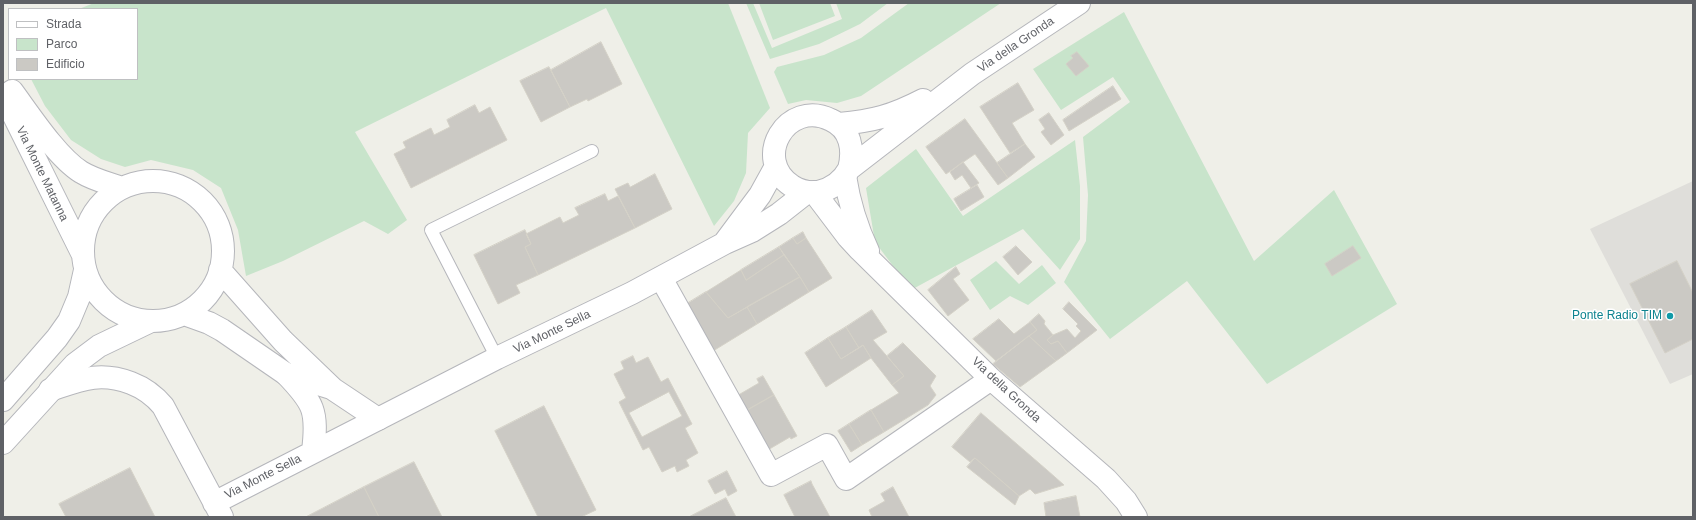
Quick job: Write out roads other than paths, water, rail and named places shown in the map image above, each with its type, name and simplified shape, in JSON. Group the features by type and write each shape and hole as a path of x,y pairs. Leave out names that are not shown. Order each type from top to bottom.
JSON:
{"street":[{"name":"Via della Gronda","path":"874,263 855,219 848,194 847,173 972,74 1079,3"},
{"name":"Via della Gronda","path":"839,124 872,120 904,110 972,74"},
{"name":"Via Monte Matanna","path":"3,80 68,161 81,172 95,179 122,188"},
{"name":"Via Monte Matanna","path":"3,94 83,262"},
{"path":"817,115 826,117 839,124 848,136 851,147 852,158 847,173 836,184 826,190 811,192 797,189 788,183 776,166 774,156 775,146 783,128 791,121 799,117 817,115"},
{"name":"Via Monte Sella","path":"725,243 760,194 776,166"},
{"path":"3,400 70,321 79,297 85,232 94,213 103,202 122,188 132,183 157,180 180,185 199,198 212,214 223,246 220,270 214,284 206,296 199,304 184,314 173,318 152,321 99,346 86,355 50,390 3,443"},
{"name":"Via della Gronda","path":"811,192 848,237 991,378 1106,479 1126,501 1136,517"},
{"name":"Via Monte Sella","path":"218,510 313,451 497,358 661,278 765,223 811,192"},
{"path":"83,262 92,288 113,309 134,318 152,321"},
{"name":"Via Monte Sella","path":"220,270 270,327 333,389 378,419"},
{"path":"661,278 770,475 827,445 846,479 991,378"},
{"name":"Via Monte Sella","path":"184,314 209,323 222,330 286,374 299,388 312,407 316,424 313,451"},
{"name":"Via Monte Sella","path":"286,374 333,389"},
{"path":"50,390 87,378 107,376 127,382 150,392 163,406 218,510"}],"lane":[{"path":"497,358 431,230 592,151"}],"place":[{"name":"Ponte Radio TIM","path":"1670,316"}]}
